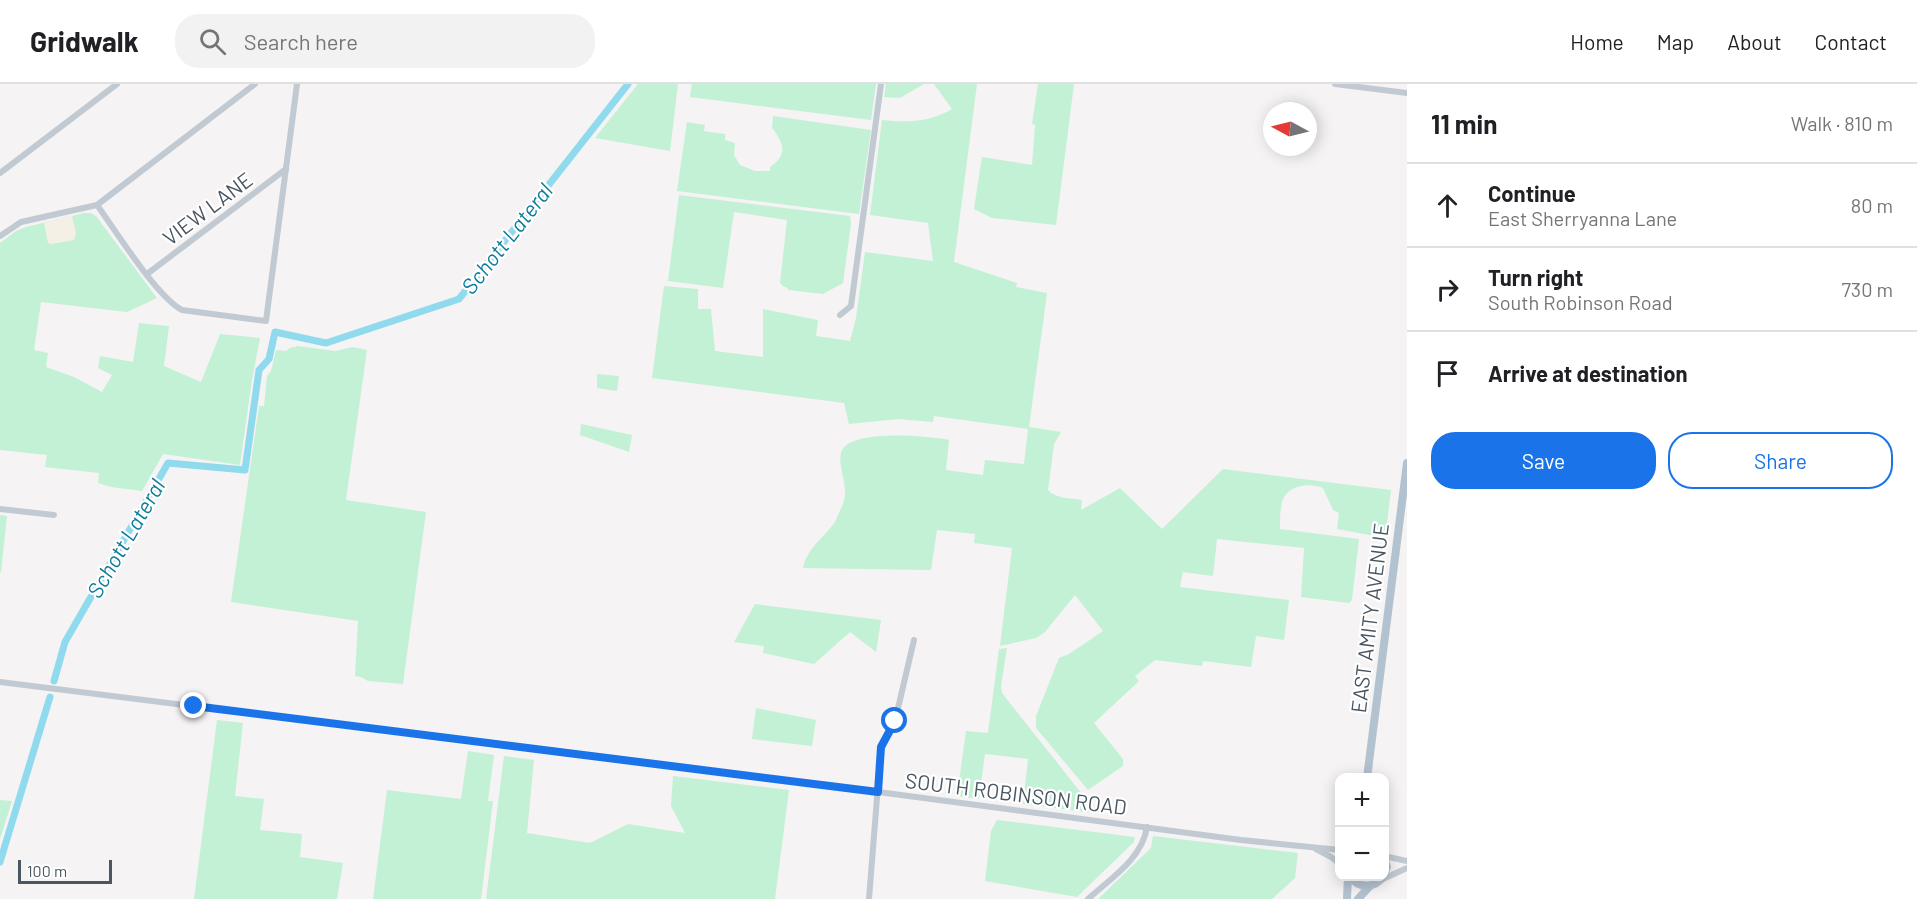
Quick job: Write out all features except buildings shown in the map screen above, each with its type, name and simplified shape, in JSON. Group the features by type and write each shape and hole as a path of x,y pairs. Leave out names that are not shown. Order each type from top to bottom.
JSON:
{"main road":[{"name":"EAST AMITY AVENUE","path":"1368,773 1407,468"},
{"path":"1347,899 1349,881"},
{"path":"1354,881 1357,884 1370,886"},
{"path":"1358,899 1377,881"}],"street":[{"path":"0,173 117,84"},
{"path":"0,236 21,222 97,206 255,84"},
{"path":"97,206 168,300 182,309 266,321 297,84"},
{"path":"840,315 851,306 881,84"},
{"path":"1335,84 1407,93"},
{"name":"VIEW LANE","path":"147,274 286,169"},
{"path":"0,509 54,515"},
{"path":"869,899 881,747 895,721 914,640"},
{"name":"SOUTH ROBINSON ROAD","path":"0,682 1335,850"},
{"path":"1088,899 1139,852 1147,827"},
{"name":"SOUTH ROBINSON ROAD","path":"1313,848 1335,860"},
{"path":"1389,858 1407,861"},
{"path":"1389,875 1407,868"}],"green space":[{"path":"638,84 678,84 670,151 595,138"},
{"path":"692,84 876,84 871,120 690,97"},
{"path":"886,84 924,84 900,98 884,97"},
{"path":"934,84 977,84 954,262 1017,283 1016,287 1047,293 1029,427 1061,432 1054,444 1048,490 1051,493 1063,498 1082,500 1081,510 1120,488 1162,529 1223,469 1391,490 1386,531 1375,536 1337,529 1339,513 1333,510 1323,488 1301,486 1290,490 1283,499 1280,529 1359,539 1352,600 1349,603 1301,597 1304,548 1217,539 1213,576 1183,572 1180,587 1289,600 1284,640 1256,636 1251,667 1203,661 1202,666 1155,660 1135,676 1139,681 1094,723 1123,759 1123,766 1088,790 1036,728 1036,716 1059,658 1069,654 1103,631 1075,595 1045,632 1036,638 1000,646 1012,548 974,543 975,534 937,530 931,570 803,568 810,552 835,522 843,504 845,489 840,458 847,445 858,440 890,436 949,440 946,470 983,475 985,460 1024,464 1028,429 934,416 933,422 898,419 849,424 844,403 652,378 664,286 698,289 698,309 711,309 715,351 763,357 763,309 818,320 816,336 850,341 856,318 865,252 933,261 928,223 870,215 882,120 918,120 935,117 952,109"},
{"path":"1038,84 1074,84 1056,225 992,218 974,209 982,157 1032,165 1035,125 1032,124"},
{"path":"773,116 871,130 859,214 677,191 687,122 705,125 704,131 725,134 725,140 735,143 734,155 740,165 755,171 770,171 770,167 782,153 779,139 772,128"},
{"path":"679,195 850,216 851,224 843,283 823,294 789,290 784,287 780,283 787,220 734,212 723,288 668,281"},
{"path":"84,213 96,216 157,298 127,312 41,302 34,350 48,353 46,367 74,377 102,392 112,375 98,368 100,356 133,362 139,323 169,326 164,366 201,382 220,334 260,338 240,465 163,454 142,491 98,483 99,473 45,467 47,455 0,450 0,243 16,231 26,227"},
{"path":"298,346 335,351 353,347 367,350 346,500 426,512 403,684 368,681 355,676 358,621 231,602 259,406 264,406 267,376 271,371 276,350 286,351"},
{"path":"597,374 619,376 617,391 597,388"},
{"path":"581,424 632,435 629,452 580,435"},
{"path":"0,515 7,516 1,572 0,572"},
{"path":"755,604 881,620 876,652 850,632 814,664 763,653 764,646 734,642"},
{"path":"1007,648 1002,693 1093,808 1093,813 1023,804 1028,759 985,754 979,799 957,796 966,731 988,733 999,649"},
{"path":"756,708 816,720 812,746 752,739"},
{"path":"217,720 243,723 235,796 264,799 260,830 302,834 300,857 343,863 337,899 194,899"},
{"path":"468,751 494,755 488,801 493,801 481,899 373,899 387,790 461,799"},
{"path":"504,756 534,760 527,833 590,843 628,824 685,833 671,806 673,776 789,790 775,899 486,899"},
{"path":"0,800 12,801 0,839"},
{"path":"997,820 1135,837 1134,842 1077,897 985,881 991,831"},
{"path":"1153,836 1298,853 1295,878 1272,899 1098,899 1151,848"}],"sand":[{"path":"72,216 76,233 74,240 48,243 44,223"}],"waterway":[{"name":"Schott Lateral","path":"54,681 65,642 168,463 245,470 259,370 269,359 275,332 326,343 459,299 628,84"},
{"name":"Schott Lateral","path":"0,862 50,697"}],"route":[{"path":"194,706 878,792 881,747 895,721"}]}
